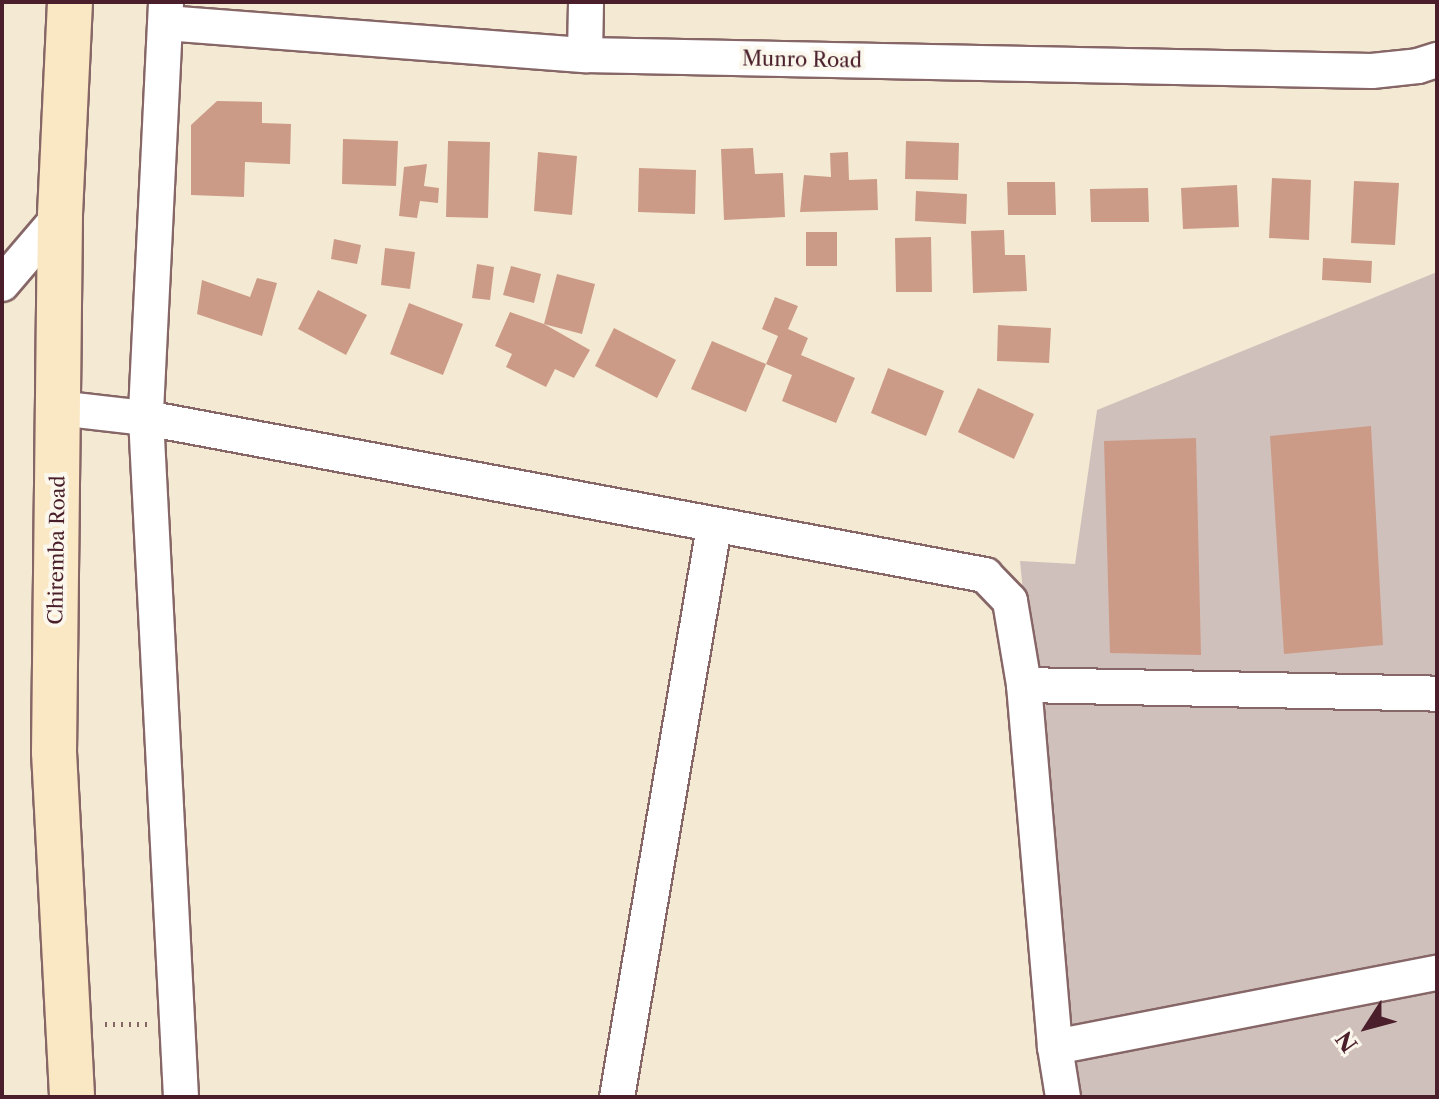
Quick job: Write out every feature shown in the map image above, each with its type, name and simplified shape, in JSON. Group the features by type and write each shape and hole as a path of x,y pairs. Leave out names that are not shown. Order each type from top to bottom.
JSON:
{"main road":[{"name":"Chiremba Road","path":"70,2 60,216 54,752 72,1097"}],"street":[{"path":"585,55 586,2"},
{"path":"166,13 146,418 181,1097"},
{"name":"Munro Road","path":"166,13 585,55 1372,71 1418,66 1437,60"},
{"path":"2,284 60,216"},
{"path":"59,408 146,418 714,527 985,575 1010,601 1024,685 1055,1047 1063,1097"},
{"path":"617,1097 714,527"},
{"path":"1024,685 1437,694"},
{"path":"1055,1047 1437,973"}],"path":[{"path":"68,1024 178,1024"}],"shaded area":[{"path":"1437,272 1437,1097 1072,1097 1020,561 1075,564 1097,410"}],"building":[{"path":"217,101 262,102 262,123 291,124 290,164 245,162 244,197 191,195 191,125"},
{"path":"343,139 398,141 396,186 342,184"},
{"path":"448,141 490,142 488,218 446,217"},
{"path":"906,141 959,143 958,180 905,179"},
{"path":"753,148 755,174 783,173 785,217 724,220 721,149"},
{"path":"538,152 577,156 572,215 534,211"},
{"path":"848,152 849,180 877,179 878,210 800,212 804,175 831,177 830,153"},
{"path":"427,164 424,186 439,188 438,203 420,201 417,218 399,216 404,167"},
{"path":"639,168 696,170 695,214 638,212"},
{"path":"1272,178 1311,180 1309,240 1269,238"},
{"path":"1354,181 1399,183 1395,245 1351,243"},
{"path":"1007,182 1055,182 1056,215 1008,215"},
{"path":"1237,185 1239,227 1183,229 1181,188"},
{"path":"1148,188 1149,222 1091,222 1090,189"},
{"path":"916,191 967,194 966,224 915,221"},
{"path":"1004,230 1005,255 1025,255 1027,291 973,293 971,231"},
{"path":"806,232 837,232 837,266 806,266"},
{"path":"931,237 932,292 896,292 895,238"},
{"path":"334,239 361,245 357,264 331,259"},
{"path":"385,248 415,252 410,289 381,285"},
{"path":"1323,258 1372,261 1371,283 1322,280"},
{"path":"477,264 494,267 490,300 472,298"},
{"path":"511,266 541,274 534,303 503,295"},
{"path":"557,274 595,284 582,334 544,324"},
{"path":"257,278 277,283 262,336 197,314 202,280 250,297"},
{"path":"318,290 367,315 346,355 298,329"},
{"path":"775,297 798,306 788,329 808,338 801,355 855,378 836,423 782,401 792,375 766,364 778,336 762,329"},
{"path":"409,303 463,324 443,375 390,354"},
{"path":"510,312 544,324 590,350 574,378 555,369 546,387 506,367 512,354 495,346"},
{"path":"998,325 1051,328 1049,363 997,361"},
{"path":"614,328 676,360 657,398 595,366"},
{"path":"712,341 766,364 746,412 691,389"},
{"path":"888,368 944,391 926,436 871,413"},
{"path":"978,388 1034,414 1014,459 958,432"},
{"path":"1371,426 1383,645 1284,654 1270,436"},
{"path":"1196,438 1201,655 1110,653 1104,441"}]}
